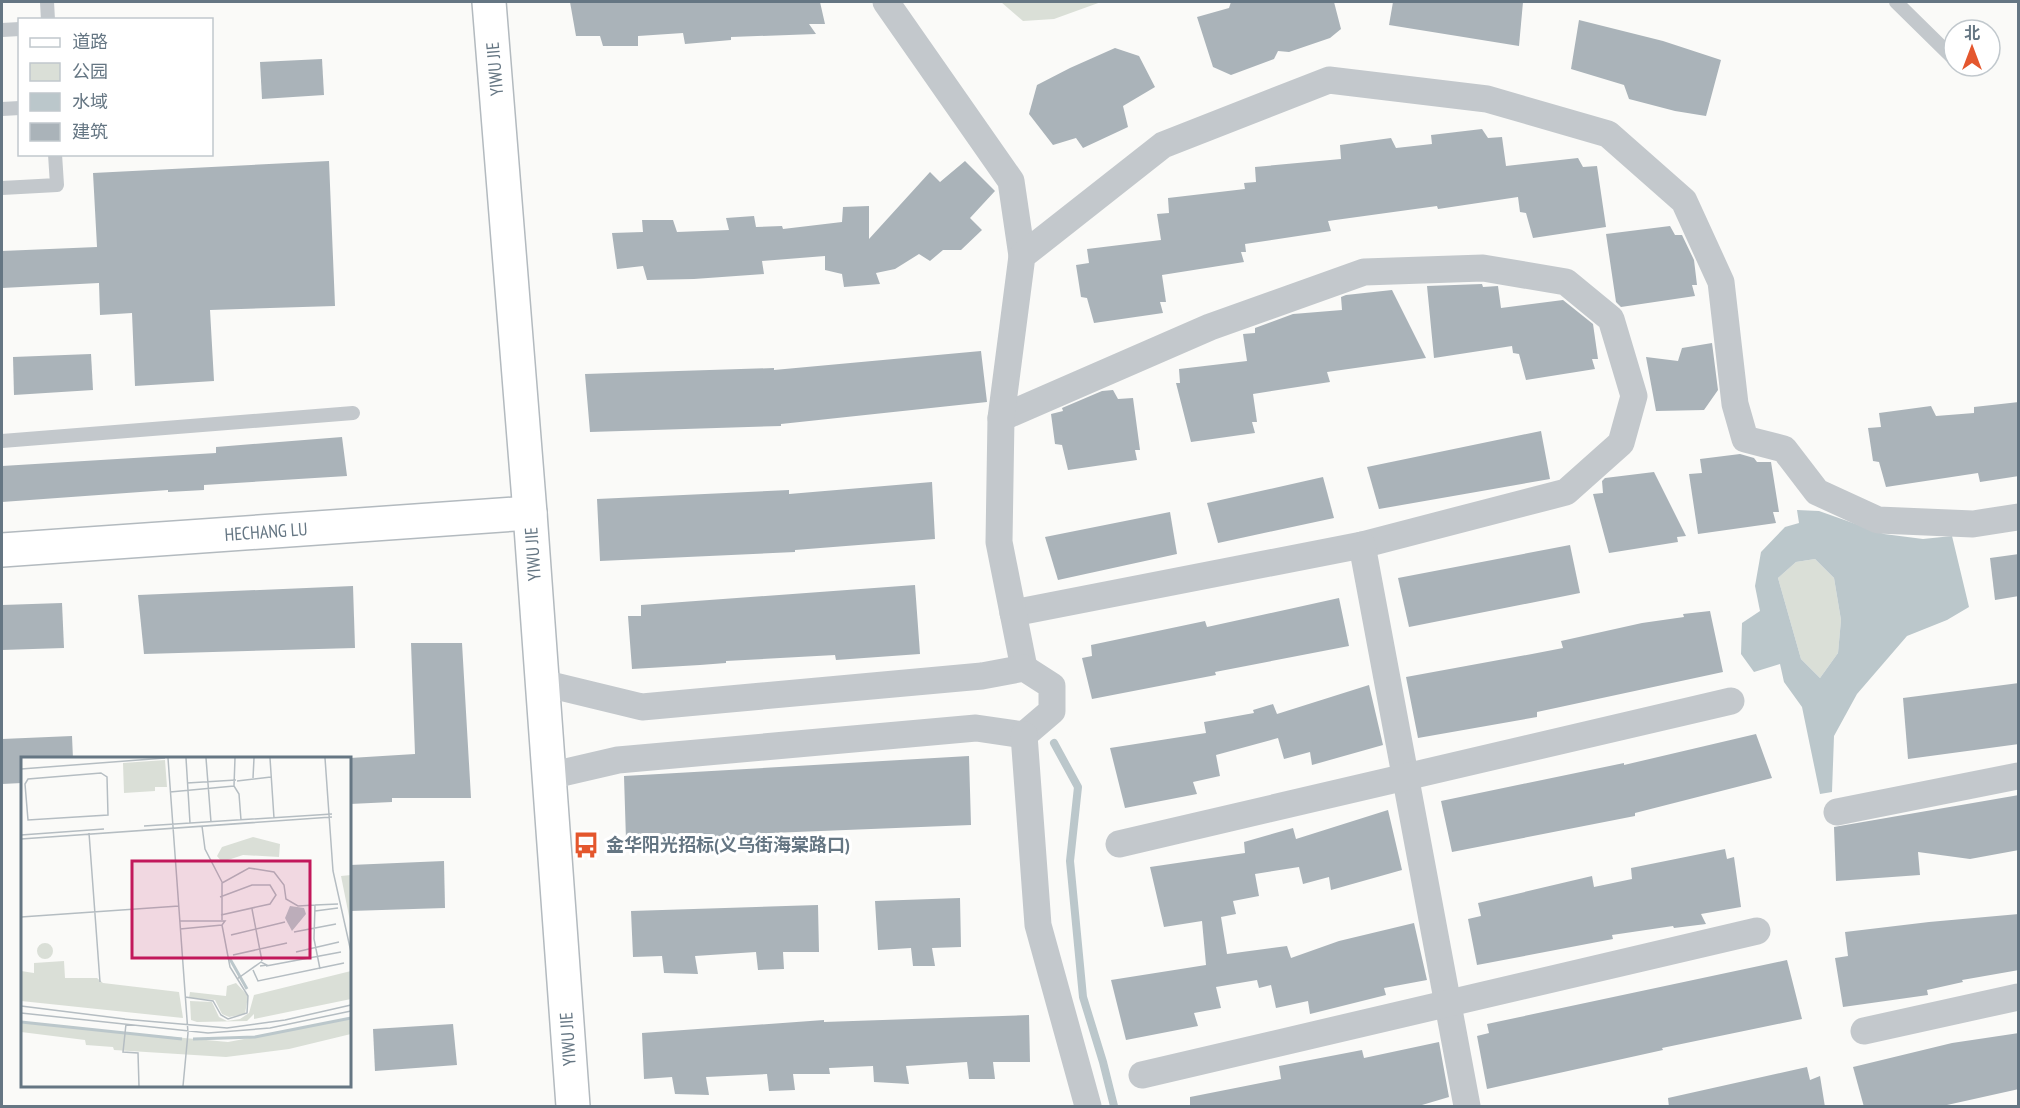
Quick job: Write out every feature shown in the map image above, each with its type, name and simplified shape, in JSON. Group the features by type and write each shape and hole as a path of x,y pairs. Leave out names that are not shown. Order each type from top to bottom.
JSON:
{"street":[{"name":"YIWU JIE","path":"489,2 543,683 573,1107"},
{"path":"886,2 1011,182 1022,256 1001,418 999,542 1024,668"},
{"path":"1022,256 1163,145 1329,80 1487,99 1608,134 1684,201 1720,282 1735,404 1744,439 1784,449 1817,492 1878,520 1973,524 2019,517"},
{"path":"1001,418 1210,327 1364,272 1483,268 1566,282 1611,320 1634,396 1621,442 1566,492 1362,545 1013,613"},
{"name":"HECHANG LU","path":"2,550 530,513"},
{"path":"1362,545 1467,1107"},
{"path":"543,683 642,706 982,676 1024,668 1052,686 1052,711 1024,735 976,728 618,760 549,776"},
{"path":"1119,844 1731,701"},
{"path":"1024,735 1038,925 1085,1106"},
{"path":"1837,812 2019,776"},
{"path":"1142,1075 1756,931"},
{"path":"1864,1031 2019,997"}],"lane":[{"path":"47,2 48,18"},
{"path":"1896,2 1942,47"},
{"path":"2,30 18,29"},
{"path":"2,110 18,108"},
{"path":"2,188 57,185 55,156"},
{"path":"2,441 353,413"}],"green space":[{"path":"1001,2 1101,2 1054,19 1023,21"},
{"path":"1815,559 1834,578 1841,620 1838,653 1820,678 1801,659 1778,578 1796,562"}],"water":[{"path":"1797,510 1819,511 1884,534 1923,539 1952,536 1969,607 1947,620 1907,636 1857,694 1834,736 1832,792 1820,794 1802,707 1784,682 1780,664 1754,672 1741,654 1742,623 1760,611 1755,586 1761,552 1785,527 1799,523","holes":["1815,559 1834,578 1841,620 1838,653 1820,678 1801,659 1778,578 1796,562"]}],"building":[{"path":"570,2 820,2 825,24 809,24 816,34 731,37 731,40 685,44 683,33 638,36 638,46 603,46 600,36 576,36"},
{"path":"1231,2 1334,2 1341,29 1330,38 1289,52 1278,51 1274,59 1231,75 1213,67 1197,17 1229,8"},
{"path":"1393,2 1523,2 1519,46 1389,25"},
{"path":"1579,20 1663,41 1721,60 1706,116 1675,111 1629,99 1624,85 1571,69"},
{"path":"1115,48 1139,56 1155,87 1123,106 1128,127 1083,148 1076,138 1053,145 1029,114 1037,85"},
{"path":"322,59 324,95 262,99 260,62"},
{"path":"1482,129 1488,138 1502,137 1506,166 1578,158 1583,167 1597,166 1606,227 1533,238 1526,213 1520,212 1518,197 1438,209 1437,206 1328,221 1331,231 1245,244 1246,252 1241,252 1244,262 1162,275 1166,302 1160,302 1163,313 1094,323 1087,298 1081,297 1076,265 1089,263 1087,249 1161,240 1157,214 1169,213 1168,198 1245,189 1244,183 1256,182 1255,167 1341,159 1340,145 1391,138 1396,148 1432,144 1431,135"},
{"path":"329,161 335,306 210,310 214,381 135,386 132,313 100,315 99,283 2,288 2,251 97,247 93,173"},
{"path":"965,161 995,191 970,218 982,230 961,250 943,250 930,261 919,254 895,269 876,273 880,284 844,287 842,274 825,270 825,256 762,261 764,274 694,279 647,280 643,266 617,269 612,233 643,232 642,220 673,220 677,232 729,230 726,218 754,216 756,227 782,226 783,229 842,222 843,207 869,206 869,239 930,172 940,182"},
{"path":"1670,226 1675,235 1682,235 1694,260 1697,285 1692,285 1695,296 1621,307 1616,302 1606,234"},
{"path":"1482,284 1483,287 1498,286 1501,308 1563,300 1593,324 1598,359 1592,359 1595,369 1526,380 1519,354 1513,353 1512,346 1434,358 1427,286"},
{"path":"1392,290 1426,358 1327,372 1330,382 1253,394 1257,422 1252,422 1255,433 1191,442 1176,383 1180,383 1179,369 1247,361 1243,334 1255,333 1255,328 1293,314 1342,310 1341,297 1346,295"},
{"path":"1712,343 1718,390 1704,410 1656,411 1646,357 1678,361 1682,348"},
{"path":"981,351 987,402 781,424 781,426 590,432 585,374 774,368 774,370"},
{"path":"91,354 93,390 14,395 13,357"},
{"path":"1113,390 1118,399 1133,398 1140,450 1135,450 1137,460 1068,470 1062,445 1055,444 1051,414 1063,411 1062,408 1102,391"},
{"path":"2019,402 2019,476 1980,482 1978,473 1886,487 1879,462 1873,461 1868,428 1881,427 1879,413 1931,406 1936,416 1974,413 1974,407"},
{"path":"1541,431 1550,479 1379,509 1367,467"},
{"path":"342,437 347,476 204,485 204,490 168,492 168,490 2,502 2,466 216,453 216,447"},
{"path":"1740,454 1754,458 1757,462 1771,462 1779,512 1773,512 1776,523 1698,534 1689,474 1702,473 1700,459"},
{"path":"1654,472 1686,536 1677,537 1678,542 1609,553 1593,494 1603,493 1602,481 1605,478"},
{"path":"1323,477 1334,518 1218,543 1207,503"},
{"path":"932,482 935,539 795,550 795,552 600,561 597,499 789,490 789,494"},
{"path":"1170,512 1177,554 1058,580 1045,537"},
{"path":"1570,545 1580,593 1409,627 1398,578"},
{"path":"2019,554 2019,596 1995,600 1990,558"},
{"path":"915,585 920,654 836,660 835,655 632,669 628,616 641,616 641,605"},
{"path":"353,586 355,648 144,654 138,595"},
{"path":"1339,598 1349,646 1092,699 1082,658 1092,656 1091,645 1205,621 1207,627"},
{"path":"62,603 64,648 2,650 2,605"},
{"path":"1710,611 1723,672 1537,712 1537,717 1418,738 1406,677 1563,648 1561,641 1642,623 1684,617 1683,614"},
{"path":"411,643 462,643 471,798 392,798 392,802 351,804 351,758 415,754"},
{"path":"2019,683 2019,744 1908,759 1903,698"},
{"path":"1369,685 1383,745 1312,765 1310,752 1284,759 1278,738 1216,755 1220,776 1193,782 1197,794 1125,808 1110,748 1206,733 1204,722 1254,713 1253,710 1273,704 1277,714"},
{"path":"1756,734 1772,778 1635,813 1635,816 1452,852 1441,801 1624,763 1624,765"},
{"path":"72,736 73,757 21,757 21,783 2,784 2,739"},
{"path":"969,756 971,825 771,833 772,846 747,846 746,836 684,839 685,849 662,850 660,839 626,840 624,776"},
{"path":"2019,795 2019,850 1970,859 1918,852 1920,875 1836,881 1834,827"},
{"path":"1388,810 1402,870 1331,890 1329,877 1303,884 1299,867 1255,874 1259,896 1233,901 1236,914 1221,917 1227,954 1287,946 1291,958 1339,941 1414,923 1427,980 1384,988 1386,995 1310,1014 1308,1001 1276,1008 1271,985 1259,988 1257,980 1216,987 1221,1008 1194,1013 1198,1026 1126,1040 1111,980 1206,965 1202,921 1164,927 1150,867 1245,853 1244,842 1293,828 1296,839"},
{"path":"1725,849 1727,859 1734,857 1741,907 1701,914 1706,924 1674,928 1673,926 1612,935 1613,939 1477,965 1468,919 1481,916 1478,903 1592,876 1594,887 1632,879 1631,868"},
{"path":"444,861 445,908 351,911 351,865"},
{"path":"960,898 961,947 932,948 935,966 913,966 911,948 878,950 875,901"},
{"path":"818,905 819,952 783,952 784,969 758,970 756,952 695,956 698,974 664,973 662,956 633,957 631,911"},
{"path":"2019,914 2019,970 1962,980 1963,982 1927,990 1928,995 1843,1007 1835,958 1848,956 1845,932"},
{"path":"1787,960 1802,1019 1662,1048 1663,1050 1487,1089 1477,1036 1489,1033 1487,1024"},
{"path":"1029,1015 1030,1062 993,1062 995,1079 969,1079 967,1062 906,1066 909,1084 874,1082 873,1066 829,1068 830,1074 793,1074 795,1090 769,1091 767,1074 706,1077 709,1095 675,1094 672,1077 644,1079 642,1033 824,1020 824,1022"},
{"path":"453,1024 457,1065 375,1071 373,1029"},
{"path":"2019,1033 2019,1089 1938,1107 1864,1107 1853,1067 1952,1043"},
{"path":"1439,1042 1449,1097 1422,1105 1413,1107 1190,1107 1190,1097 1281,1079 1279,1066 1362,1050 1364,1058"},
{"path":"1807,1067 1810,1080 1820,1076 1825,1107 1669,1107 1668,1098"}],"waterway":[{"path":"1054,743 1078,787 1070,861 1083,997 1114,1106"}],"place":[{"name":"金华阳光招标(义乌街海棠路口)","path":"586,845"}]}
